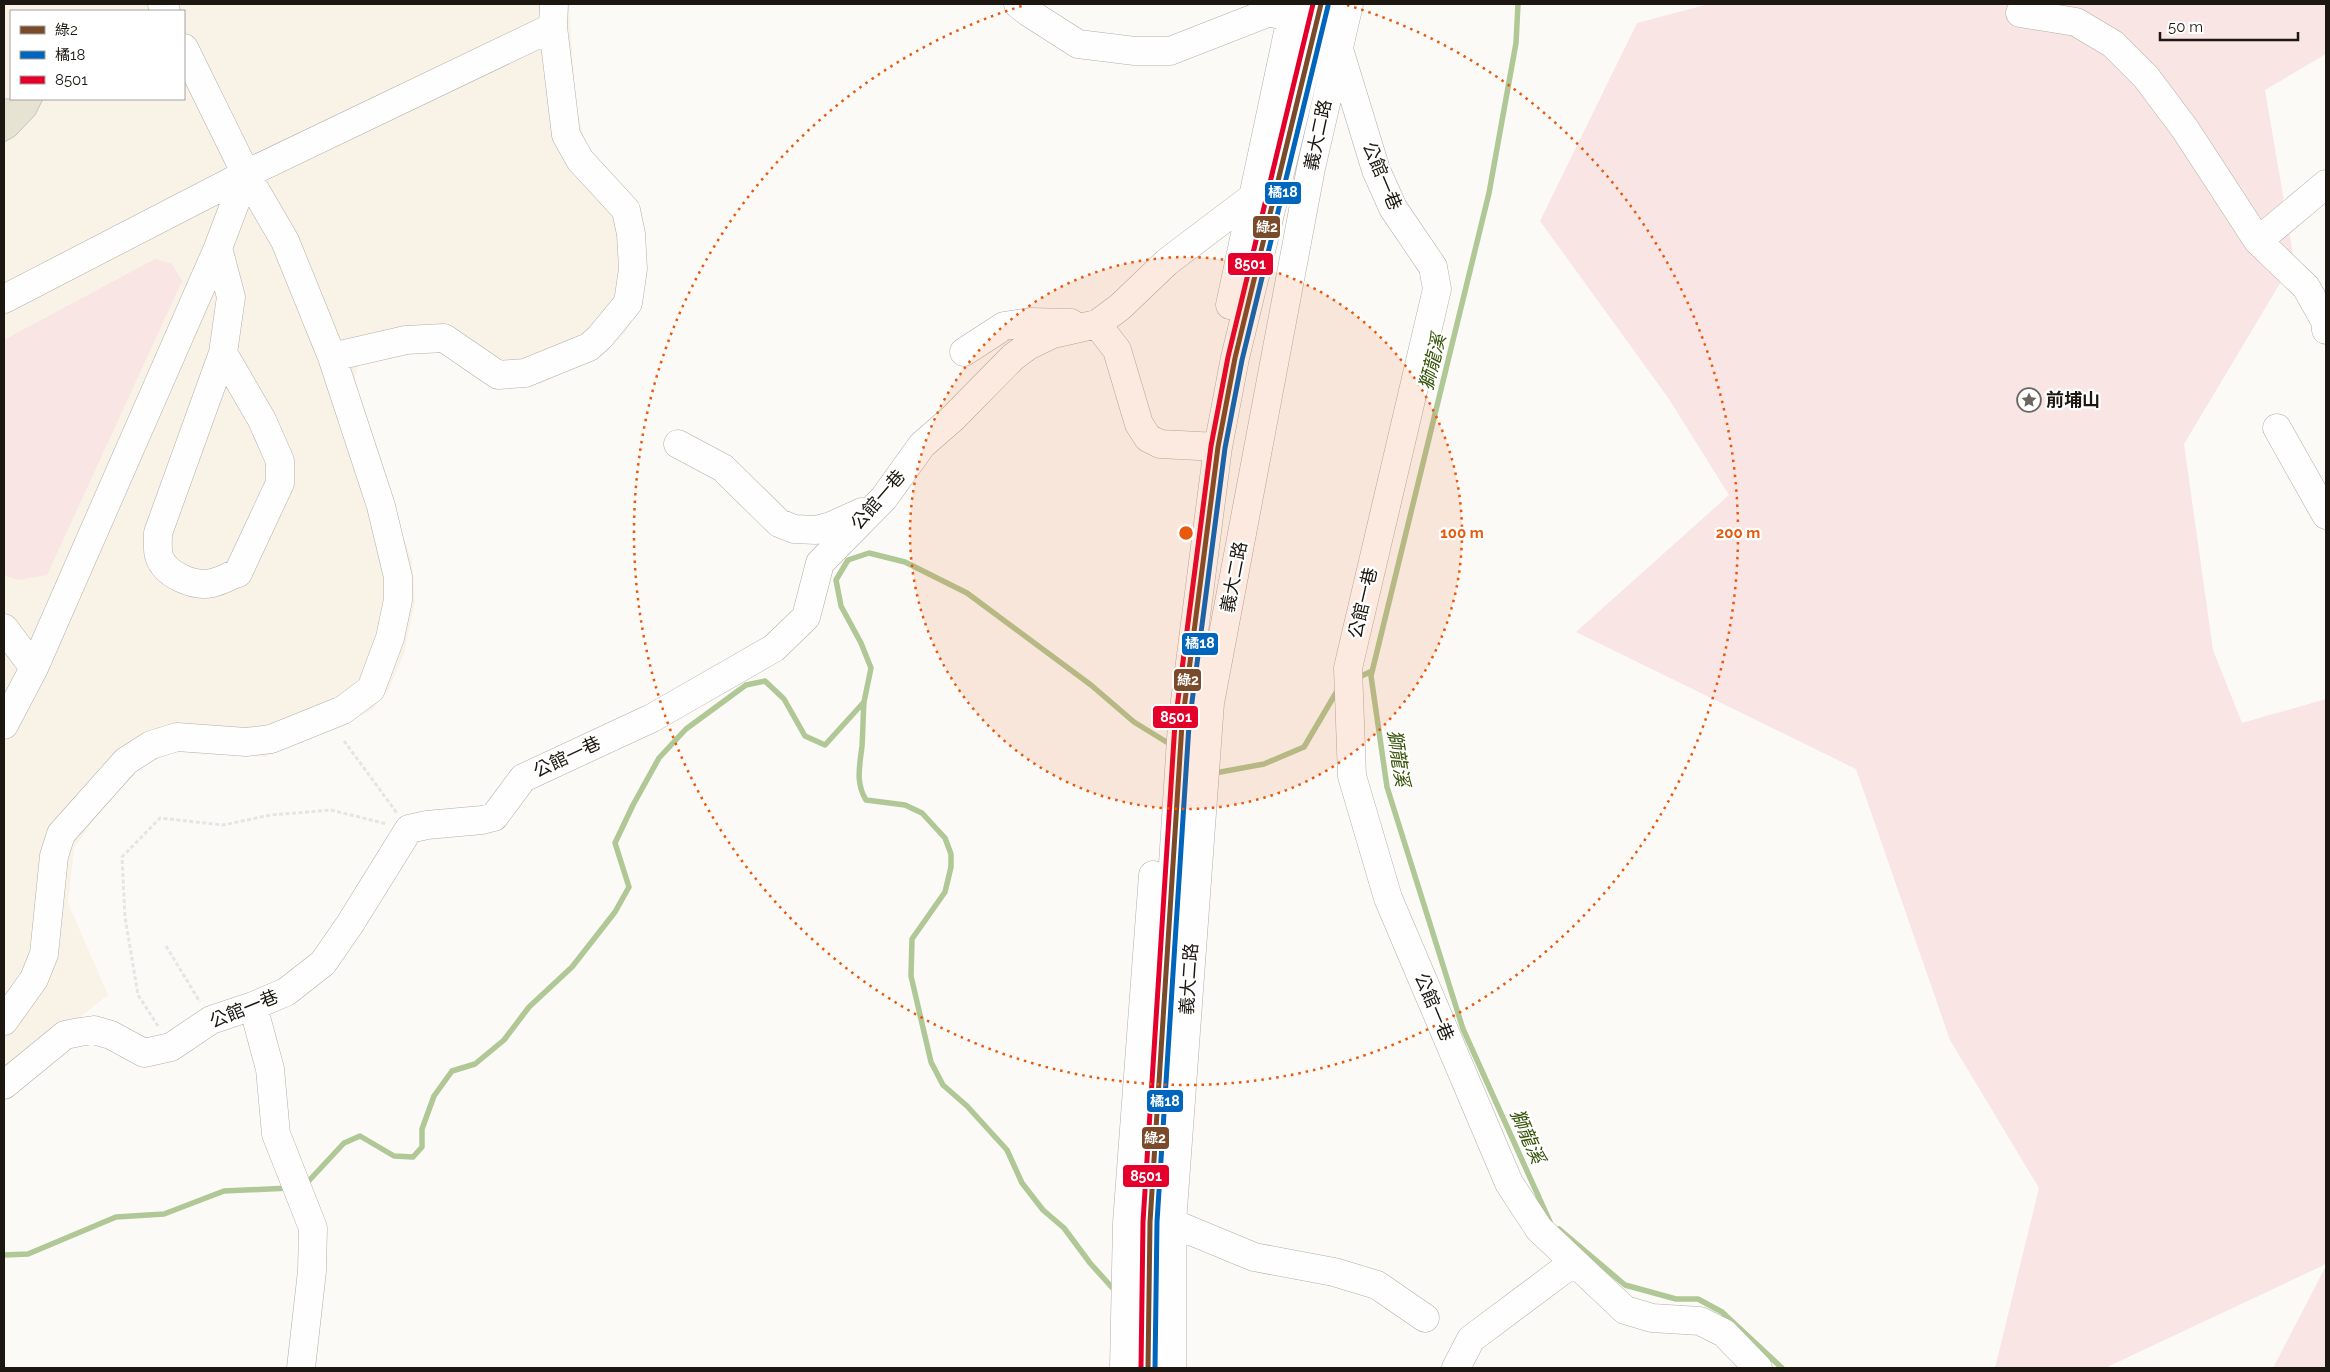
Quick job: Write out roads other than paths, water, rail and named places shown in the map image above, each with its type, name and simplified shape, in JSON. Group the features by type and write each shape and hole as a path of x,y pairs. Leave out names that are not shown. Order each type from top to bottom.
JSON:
{"street":[{"path":"1018,4 1078,44 1134,51 1170,51 1270,12 1305,13 1338,46"},
{"name":"義大二路","path":"1124,1368 1149,1223 1210,703 1311,168 1349,4"},
{"name":"義大二路","path":"1209,446 1235,358 1279,177 1305,13"},
{"name":"義大二路","path":"1148,1368 1149,1223 1182,724 1209,446 1252,197 1305,13"},
{"path":"2020,13 2076,22 2113,44 2146,77 2185,129 2258,241 2306,287 2325,321 2326,330"},
{"path":"4,300 553,15 566,135 580,160 626,210 631,234 633,269 628,303 600,337 589,347 525,373 498,375 444,338 406,340 332,357"},
{"name":"公館一巷","path":"1338,46 1376,170 1393,208 1433,267 1437,289 1348,668 1352,776 1388,898 1509,1183 1539,1230 1625,1310 1652,1318 1700,1320 1724,1333 1758,1368"},
{"path":"4,1021 34,979 44,954 54,856 61,834 126,761 151,745 177,737 246,742 271,739 343,710 371,690 390,638 398,600 398,577 381,506 332,357 286,241 246,174 185,50"},
{"path":"4,725 34,668 218,248 246,174"},
{"name":"公館一巷","path":"4,1085 64,1035 94,1030 111,1035 144,1053 171,1047 211,1020 254,1006 286,992 323,963 350,924 409,829 494,817 523,778 652,718 774,648 806,617 820,563 884,498 922,445 953,418 1013,357 1028,346 1053,334 1097,324 1120,306 1167,262 1279,177"},
{"path":"2258,241 2326,184"},
{"path":"218,248 231,297 223,353 158,533 160,558 168,570 194,583 211,583 238,573 280,483 280,461 262,420 223,353"},
{"path":"964,352 1004,326 1030,322 1097,324 1117,350 1139,424 1148,438 1160,444 1209,446"},
{"path":"2277,428 2326,515"},
{"path":"678,444 723,468 779,524 794,529 816,530 831,526 869,509 884,498"},
{"path":"4,628 34,668"},
{"path":"254,1006 270,1069 276,1134 312,1228 312,1271 301,1368"},
{"path":"1149,1223 1254,1257 1334,1272 1377,1284 1425,1318"},
{"name":"義大二路","path":"1149,1223 1172,1368"},
{"path":"1456,1368 1471,1340 1574,1262"}],"waterway":[{"name":"獅龍溪","path":"1518,4 1516,43 1489,193 1371,676 1387,787 1463,1029 1550,1222"},
{"path":"304,1186 344,1143 360,1136 394,1156 413,1157 422,1147 422,1129 434,1096 452,1071 475,1064 504,1040 529,1007 572,967 615,912 629,887 615,843 659,758 686,729 746,685 765,681 784,699 805,736 825,745 864,702 871,668 861,643 841,606 836,580 848,560 869,553 905,562 967,593 1091,685 1134,722 1173,746"},
{"path":"1355,679 1372,671"},
{"path":"1212,771 1215,773 1264,764 1304,747 1340,686"},
{"path":"864,702 859,780 866,800 905,805 922,813 945,838 951,854 951,867 945,892 912,939 911,976 931,1062 943,1085 967,1106 1007,1150 1022,1183 1043,1210 1064,1228 1090,1263 1117,1293"},
{"path":"4,1255 28,1254 116,1217 164,1214 224,1191 290,1188"},
{"name":"獅龍溪","path":"1559,1229 1625,1285 1676,1299 1698,1299 1722,1312 1782,1368"}],"place":[{"name":"前埔山","path":"2029,400"}]}
